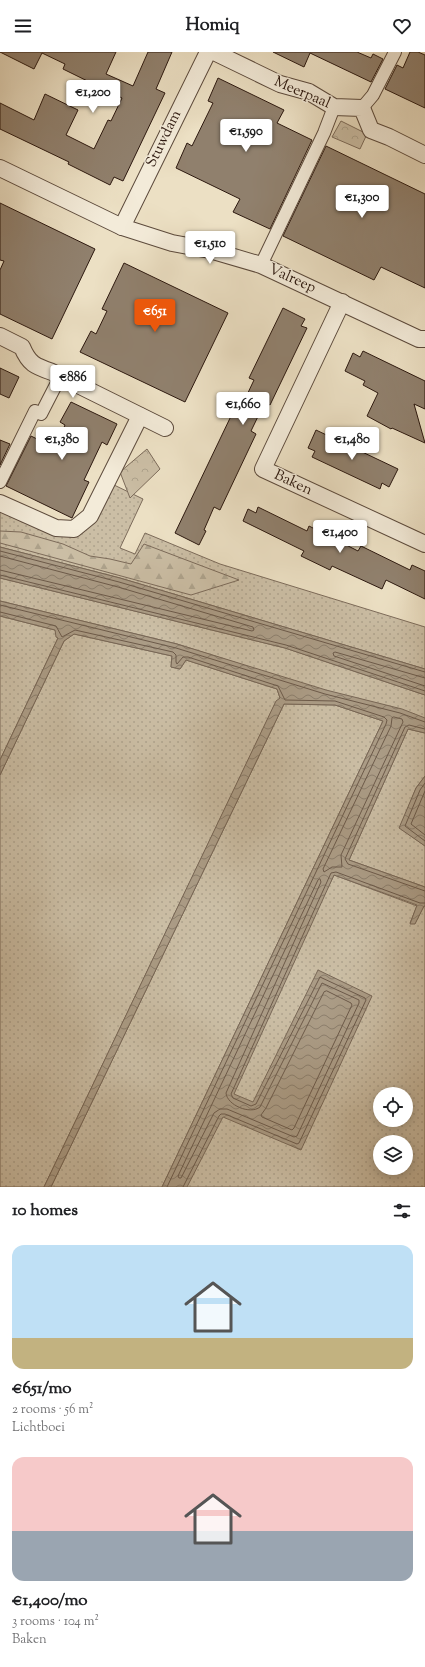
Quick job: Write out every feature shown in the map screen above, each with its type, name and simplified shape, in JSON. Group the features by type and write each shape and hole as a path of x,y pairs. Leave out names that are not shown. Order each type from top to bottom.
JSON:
{"street":[{"name":"Stuwdam","path":"122,227 208,52"},
{"name":"Meerpaal","path":"214,52 280,84 309,92 334,107 362,108"},
{"path":"395,52 373,96 362,108 371,130 389,137 425,155"},
{"path":"261,265 324,133 334,107"},
{"name":"Valreep","path":"0,168 122,227 172,243 210,250 261,265 419,339 425,339"},
{"name":"Baken","path":"342,302 263,469 425,544"},
{"path":"0,336 22,347 26,356 34,365 165,428"},
{"path":"0,482 35,411 41,414 60,377"},
{"path":"0,503 56,528 74,529 90,516 140,416"}],"green space":[{"path":"341,121 367,134 360,149 332,137"},
{"path":"147,449 160,469 130,498 120,472"},
{"path":"112,484 143,499 120,548 135,554 145,533 220,564 425,627 425,669 120,578 0,547 0,509 63,534"},
{"path":"0,531 21,532 63,544 90,556 131,564 144,544 239,580 191,595 0,543"},
{"path":"0,578 285,648 425,695 425,723 177,644 0,601"},
{"path":"0,616 55,630 58,638 0,760"},
{"path":"74,634 172,656 171,667 180,669 186,660 277,689 280,698 276,702 44,1187 0,1187 0,775 64,641"},
{"path":"284,704 335,705 383,721 162,1187 51,1187"},
{"path":"408,729 425,733 425,776 416,788 400,828 425,846 425,887 349,860"},
{"path":"334,875 417,906 410,923 415,923 425,906 425,1187 180,1187"}],"water":[{"path":"0,547 120,578 425,669 425,695 285,648 0,578"},
{"path":"0,601 177,644 326,690 402,709 425,718 425,733 408,729 349,860 425,887 425,906 415,924 410,924 417,905 334,875 234,1094 253,1102 318,970 372,996 301,1150 223,1117 187,1187 162,1187 383,721 335,705 284,704 51,1187 44,1187 276,701 280,698 277,689 186,660 180,669 171,667 172,656 74,634 64,641 0,775 0,760 58,638 56,637 55,630 0,616"},
{"path":"425,776 425,846 399,828 416,788"}],"building":[{"path":"0,52 116,52 106,74 133,86 148,52 172,52 156,89 165,93 123,181 114,177 110,185 68,164 69,162 0,129 0,103 34,120 45,94 78,110 66,135 94,149 108,120 111,121 122,98 63,69 65,64 42,53 34,69"},
{"path":"273,52 357,52 371,58 373,54 383,59 371,82 310,53 304,67"},
{"path":"410,52 418,52 425,55 425,108 385,89 397,65 403,68"},
{"path":"218,78 284,110 277,123 312,140 270,229 233,212 240,199 176,168 187,143 192,146 213,103 208,101"},
{"path":"326,146 425,194 425,288 381,267 374,280 283,236"},
{"path":"0,203 95,249 52,339 0,314 0,270 4,261 0,260"},
{"path":"124,263 228,313 185,402 80,352 91,331 96,334 107,311 102,309"},
{"path":"283,308 305,319 301,326 307,328 270,405 265,402 251,431 256,434 220,510 214,507 204,530 206,531 199,545 175,533 232,414 237,416 254,380 249,378"},
{"path":"363,351 425,381 425,409 414,404 425,443 392,428 391,429 367,416 378,393 363,385 365,381 345,371 353,353 360,357"},
{"path":"0,368 19,377 9,398 0,394"},
{"path":"71,402 117,424 107,445 102,442 84,480 89,482 72,518 6,486 31,436 55,448 65,425 60,422"},
{"path":"316,430 398,469 389,487 382,483 380,489 312,457 315,451 308,448"},
{"path":"0,440 10,444 0,465"},
{"path":"258,507 307,531 309,526 358,551 361,546 410,570 412,565 425,571 425,599 386,580 382,589 332,566 330,570 301,556 304,551 243,521 248,509 256,513"}]}
